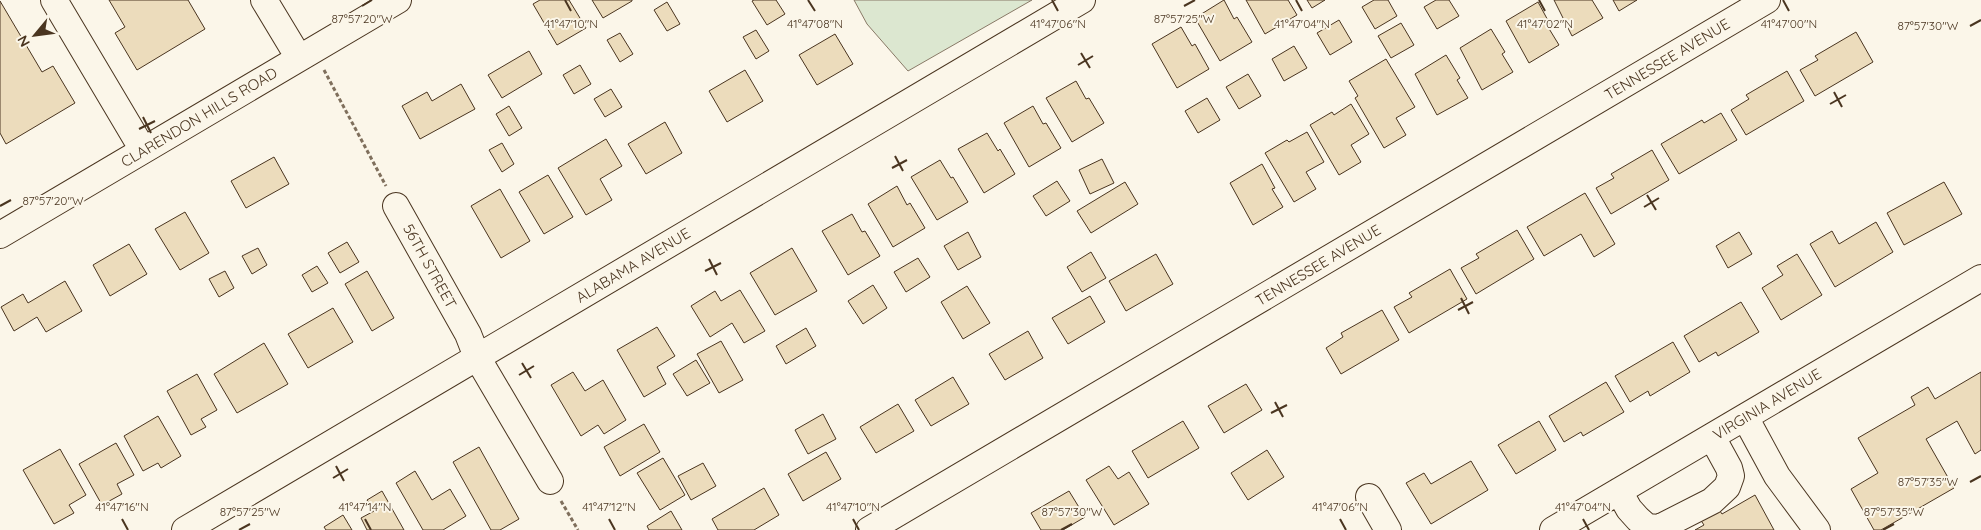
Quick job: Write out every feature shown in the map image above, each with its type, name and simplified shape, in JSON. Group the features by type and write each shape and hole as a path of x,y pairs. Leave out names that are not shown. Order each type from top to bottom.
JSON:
{"street":[{"path":"54,0 143,150"},
{"path":"264,0 306,54"},
{"name":"CLARENDON HILLS ROAD","path":"0,235 398,0"},
{"name":"ALABAMA AVENUE","path":"185,530 1082,0"},
{"name":"TENNESSEE AVENUE","path":"869,530 1767,0"},
{"name":"56TH STREET","path":"396,206 468,334 477,358 550,481"},
{"name":"VIRGINIA AVENUE","path":"1554,530 1981,278"},
{"path":"1745,417 1777,476 1817,530"},
{"path":"1619,492 1629,509 1647,527 1659,528 1712,501 1727,487 1731,476 1729,468 1712,437"},
{"path":"1369,497 1388,530"}],"path":[{"name":"56TH STREET","path":"306,54 396,206"},
{"path":"550,481 578,530"}],"green space":[{"path":"854,0 1032,0 908,71 867,24"}],"building":[{"path":"109,0 188,0 205,29 137,70 115,33 125,27"},
{"path":"540,0 569,0 586,28 557,45 533,4"},
{"path":"592,0 632,0 632,1 603,18"},
{"path":"776,0 785,14 767,25 752,1"},
{"path":"1224,0 1234,19 1237,17 1252,42 1220,61 1195,18"},
{"path":"1246,0 1288,0 1297,15 1265,34"},
{"path":"1307,0 1325,0 1312,8"},
{"path":"1374,0 1388,0 1397,16 1375,29 1362,7"},
{"path":"1436,0 1449,0 1459,16 1437,29 1424,7"},
{"path":"1554,0 1592,0 1603,18 1572,36"},
{"path":"1613,0 1637,0 1619,11"},
{"path":"0,1 42,72 53,66 75,103 6,144 0,133"},
{"path":"667,2 680,24 667,31 654,10"},
{"path":"1538,2 1551,26 1548,27 1559,45 1529,63 1506,21"},
{"path":"1339,20 1352,42 1330,55 1317,33"},
{"path":"1401,23 1414,45 1391,58 1378,36"},
{"path":"1181,27 1192,46 1195,44 1209,69 1177,88 1152,44"},
{"path":"1491,29 1505,52 1502,54 1513,72 1482,90 1460,48"},
{"path":"756,30 769,51 756,59 743,37"},
{"path":"1856,32 1873,62 1815,96 1800,70 1818,60 1815,56"},
{"path":"620,33 633,54 620,62 607,40"},
{"path":"835,34 853,64 817,85 799,55"},
{"path":"1294,46 1307,68 1284,81 1272,59"},
{"path":"529,51 542,74 502,98 488,75"},
{"path":"1446,55 1460,78 1457,80 1468,98 1437,115 1415,74"},
{"path":"1386,59 1415,107 1396,118 1406,135 1384,148 1355,98 1358,96 1349,81"},
{"path":"580,65 591,84 574,94 563,75"},
{"path":"745,70 763,101 727,122 709,91"},
{"path":"1787,71 1804,101 1746,135 1731,110 1749,99 1746,95"},
{"path":"1248,74 1261,96 1239,109 1226,87"},
{"path":"1076,81 1086,99 1089,98 1104,123 1072,142 1046,98"},
{"path":"461,84 475,109 420,139 402,106 427,92 432,101"},
{"path":"611,89 622,107 605,117 594,99"},
{"path":"1207,98 1220,120 1198,133 1185,111"},
{"path":"1351,104 1369,134 1351,145 1361,162 1339,175 1310,125 1332,112 1334,115"},
{"path":"509,106 522,128 509,136 496,114"},
{"path":"1033,106 1043,124 1046,123 1061,148 1029,167 1004,123"},
{"path":"1721,113 1737,140 1679,174 1661,144 1702,120 1704,123"},
{"path":"665,122 682,153 646,174 628,144"},
{"path":"1307,132 1324,162 1306,172 1316,189 1294,202 1265,153 1287,140 1289,142"},
{"path":"987,133 998,151 1000,149 1015,174 984,193 958,149"},
{"path":"606,139 622,166 600,179 612,200 586,215 558,168"},
{"path":"502,143 514,164 502,172 489,150"},
{"path":"1652,150 1669,180 1611,214 1596,188 1614,178 1611,174"},
{"path":"274,157 289,184 246,208 231,181"},
{"path":"1102,159 1114,183 1090,194 1079,170"},
{"path":"940,160 968,202 937,220 911,177"},
{"path":"1262,164 1275,188 1272,189 1283,207 1253,225 1230,183"},
{"path":"548,175 573,217 544,234 519,192"},
{"path":"1057,181 1070,201 1046,216 1033,196"},
{"path":"1125,182 1138,204 1091,233 1077,211"},
{"path":"1944,182 1962,214 1904,245 1887,213"},
{"path":"897,186 907,205 910,203 925,228 893,247 868,204"},
{"path":"500,189 530,241 501,258 471,206"},
{"path":"1585,193 1615,244 1594,257 1581,234 1544,256 1527,227"},
{"path":"185,212 209,253 180,270 155,229"},
{"path":"852,214 862,232 865,231 880,256 848,275 822,231"},
{"path":"1876,222 1893,252 1835,287 1810,244 1832,231 1839,244"},
{"path":"1517,230 1534,259 1476,294 1461,268 1479,258 1476,254"},
{"path":"968,232 981,257 958,270 944,246"},
{"path":"1739,232 1752,254 1728,268 1716,246"},
{"path":"347,242 359,262 340,273 328,253"},
{"path":"129,244 147,274 110,296 93,265"},
{"path":"258,248 267,265 252,274 242,256"},
{"path":"792,248 817,291 775,315 750,273"},
{"path":"1091,252 1106,278 1082,292 1067,267"},
{"path":"1156,254 1173,284 1126,311 1109,281"},
{"path":"1797,254 1822,295 1781,320 1762,288 1783,275 1777,266"},
{"path":"918,258 930,277 906,292 894,272"},
{"path":"317,266 328,283 312,292 302,275"},
{"path":"1450,269 1467,299 1409,333 1394,307 1412,297 1409,293"},
{"path":"225,271 234,288 219,297 209,279"},
{"path":"367,271 394,318 372,331 345,284"},
{"path":"65,281 82,311 46,332 37,317 14,331 1,307 23,294 28,303"},
{"path":"873,285 887,308 863,324 848,301"},
{"path":"967,286 990,323 963,339 941,302"},
{"path":"740,290 765,331 744,343 732,323 710,337 691,306 715,291 721,301"},
{"path":"1090,296 1105,322 1068,344 1052,318"},
{"path":"1741,302 1759,332 1718,356 1716,352 1699,362 1684,336"},
{"path":"333,308 353,342 308,368 288,334"},
{"path":"1382,310 1399,340 1341,374 1326,348 1343,337 1341,333"},
{"path":"657,327 675,356 657,367 666,384 644,397 617,350"},
{"path":"806,328 816,346 786,364 776,346"},
{"path":"1028,331 1043,358 1005,380 989,354"},
{"path":"721,341 743,380 719,393 697,354"},
{"path":"1673,342 1690,372 1650,396 1648,391 1630,402 1615,376"},
{"path":"264,343 288,384 237,413 214,374"},
{"path":"696,360 710,383 687,396 673,374"},
{"path":"573,372 585,391 603,380 626,420 604,434 598,425 581,436 551,385"},
{"path":"1981,372 1981,450 1975,454 1957,421 1926,439 1954,488 1881,530 1874,530 1851,489 1878,473 1858,438 1915,405 1911,397 1928,387 1935,399"},
{"path":"197,374 217,410 201,419 206,427 191,435 167,391"},
{"path":"953,377 969,404 931,426 915,400"},
{"path":"1606,382 1624,412 1583,436 1581,432 1564,442 1549,416"},
{"path":"1246,384 1262,410 1224,433 1208,406"},
{"path":"898,404 914,431 876,453 860,427"},
{"path":"823,414 836,439 808,454 795,430"},
{"path":"158,416 181,456 161,468 158,463 143,471 124,436"},
{"path":"1183,421 1199,448 1148,478 1132,451"},
{"path":"1539,421 1556,450 1516,474 1498,445"},
{"path":"644,424 660,452 620,476 604,447"},
{"path":"116,443 134,475 117,484 122,494 102,505 79,464"},
{"path":"479,447 519,519 500,530 491,530 453,462"},
{"path":"60,449 86,495 69,505 74,513 54,524 23,470"},
{"path":"1267,450 1284,477 1248,500 1231,473"},
{"path":"826,452 841,479 803,501 788,474"},
{"path":"663,458 685,495 660,510 637,473"},
{"path":"1471,461 1488,490 1431,524 1406,483 1424,473 1431,484"},
{"path":"703,463 716,486 691,500 678,476"},
{"path":"1109,466 1118,479 1129,472 1149,504 1114,525 1086,480"},
{"path":"415,471 432,500 450,489 466,516 443,530 423,530 396,483"},
{"path":"764,488 779,515 754,530 718,530 712,519"},
{"path":"382,491 404,530 367,530 361,518 374,511 367,500"},
{"path":"1069,491 1085,517 1063,530 1041,530 1031,513"},
{"path":"1755,495 1774,530 1695,530 1704,525 1700,519 1718,508 1722,514"},
{"path":"671,511 682,530 649,530 647,526"},
{"path":"343,515 352,530 326,530 324,527"}]}
